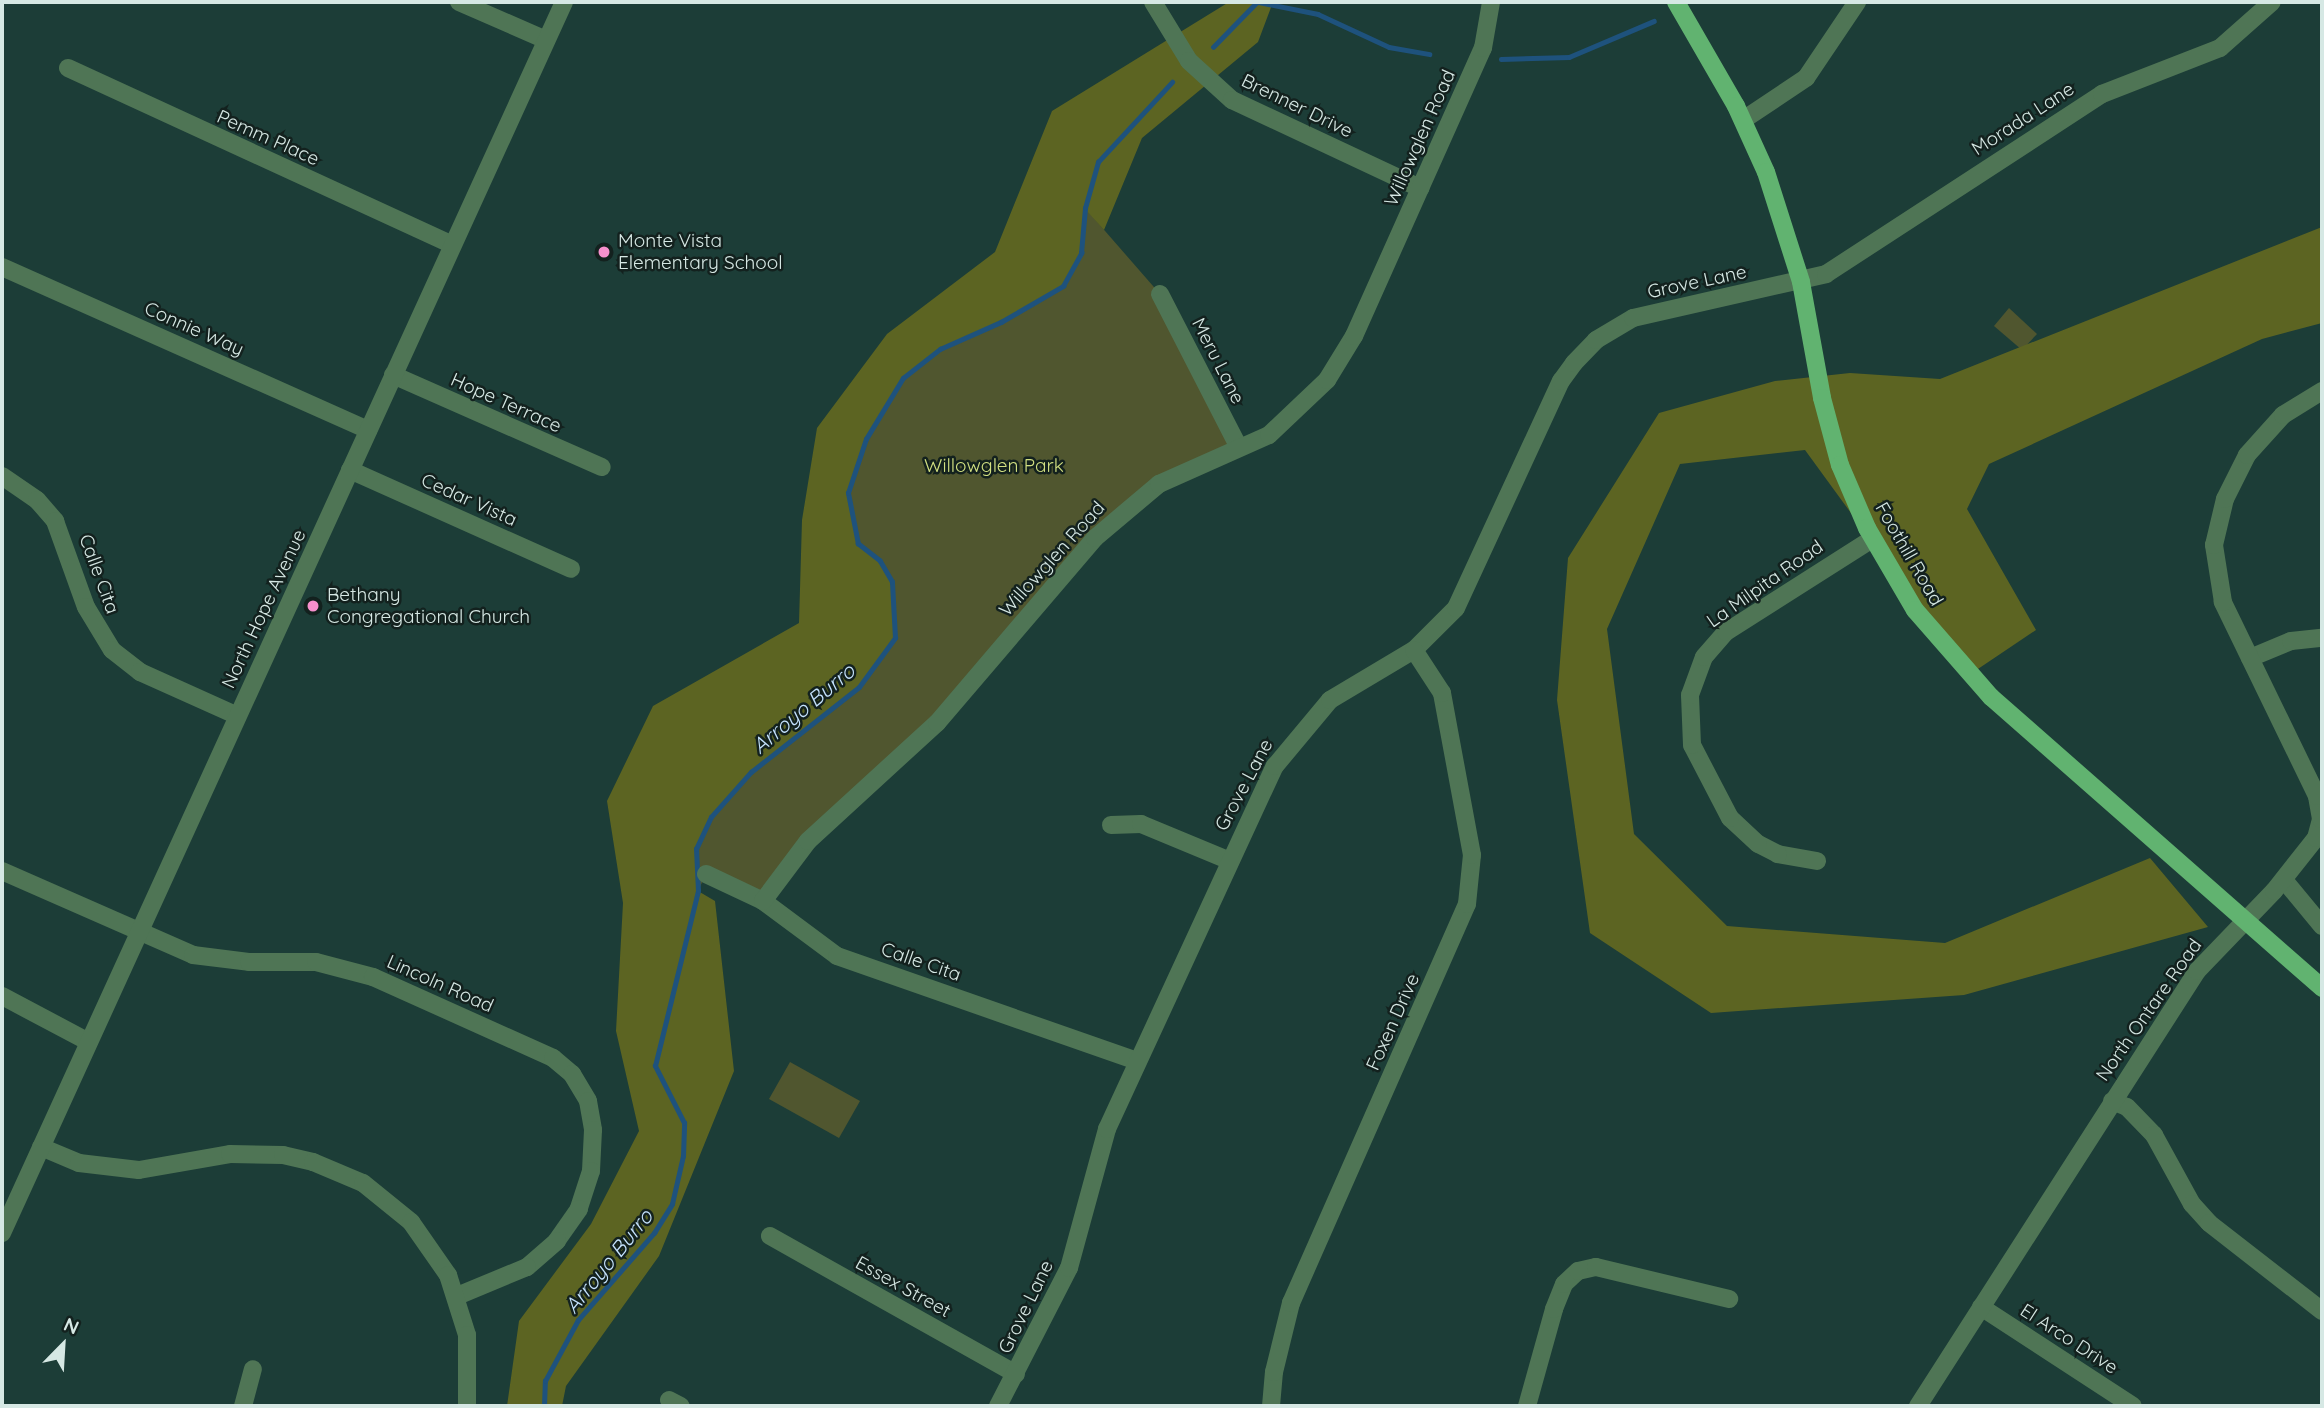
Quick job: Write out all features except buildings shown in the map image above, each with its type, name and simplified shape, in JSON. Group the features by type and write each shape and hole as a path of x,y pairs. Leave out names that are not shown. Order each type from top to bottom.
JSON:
{"main road":[{"name":"Foothill Road","path":"1676,2 1743,120 1777,201 1801,282 1830,430 1872,539 1915,610 1962,667 2322,988"}],"street":[{"path":"459,2 546,40"},
{"name":"North Hope Avenue","path":"2,1233 451,244 564,2"},
{"name":"Brenner Drive","path":"1153,2 1189,61 1232,100 1420,188"},
{"name":"Willowglen Road","path":"763,901 808,841 937,723 1095,538 1159,484 1269,435 1328,380 1354,336 1483,48 1491,2"},
{"path":"1743,120 1806,78 1857,2"},
{"name":"Morada Lane","path":"1801,282 1826,274 2102,94 2220,48 2272,2"},
{"name":"Pemm Place","path":"68,68 451,244"},
{"name":"Connie Way","path":"2,267 368,430"},
{"name":"Grove Lane","path":"998,1406 1069,1268 1097,1157 1137,1061 1228,860 1275,766 1311,718 1351,684 1414,649 1445,621 1464,593 1562,381 1596,340 1653,311 1801,282"},
{"name":"Meru Lane","path":"1160,294 1239,448"},
{"name":"Hope Terrace","path":"393,376 602,467"},
{"name":"North Ontare Road","path":"1918,1406 2197,971 2284,880 2316,838 2320,809 2217,584 2216,526 2248,455 2283,415 2322,391"},
{"name":"Cedar Vista","path":"350,470 571,569"},
{"name":"Calle Cita","path":"2,476 37,500 55,521 86,607 112,650 140,672 238,716"},
{"name":"La Milpita Road","path":"1817,861 1768,849 1730,818 1692,745 1690,695 1704,657 1726,632 1872,539"},
{"path":"2250,658 2291,641 2322,638"},
{"name":"Foxen Drive","path":"1271,1406 1274,1372 1291,1303 1467,904 1472,855 1442,693 1414,649"},
{"path":"1111,825 1141,824 1228,860"},
{"name":"Lincoln Road","path":"2,871 139,933 215,959 316,962 373,977 553,1058 572,1074 588,1101 593,1130 591,1171 579,1209 557,1241 527,1267 457,1296"},
{"name":"Calle Cita","path":"706,874 763,901 837,956 1137,1061"},
{"path":"2284,880 2322,926"},
{"path":"2,996 89,1042"},
{"path":"2112,1101 2127,1107 2154,1135 2192,1204 2209,1223 2322,1311"},
{"path":"41,1147 79,1163 108,1169 170,1167 253,1153 283,1155 335,1170 380,1195 411,1222 431,1246 457,1296 470,1358 467,1406"},
{"name":"Essex Street","path":"770,1236 1016,1374"},
{"path":"1527,1406 1554,1309 1564,1284 1578,1271 1596,1267 1729,1299"},
{"name":"El Arco Drive","path":"1981,1307 2133,1406"},
{"path":"243,1406 253,1369"}],"green space":[{"path":"1229,2 1273,2 1258,42 1142,138 1104,230 1085,209 1081,253 1063,286 1001,322 940,349 903,378 866,439 848,493 858,544 880,561 892,582 895,638 859,687 751,772 711,817 697,849 698,891 715,901 734,1071 659,1256 566,1386 562,1406 507,1406 519,1321 591,1224 639,1131 616,1031 623,903 607,801 653,706 799,623 802,520 817,428 887,334 995,252 1052,111"},
{"name":"Willowglen Park","path":"1085,208 1160,294 1239,448 1129,507 937,723 834,815 763,901 706,874 698,891 696,849 711,817 751,772 859,687 880,561 858,544 848,493 866,439 903,378 940,349 1001,322 1063,286 1081,253"},
{"path":"2322,227 2322,323 2262,339 1989,464 1967,509 2036,630 1969,675 1805,450 1680,464 1607,629 1634,834 1727,926 1945,943 2150,858 2208,927 1964,995 1711,1013 1590,933 1557,700 1568,558 1659,413 1775,381 1850,373 1940,379"},
{"path":"2009,308 2037,334 2022,350 1994,326"},
{"path":"790,1062 860,1101 839,1138 769,1099"}],"waterway":[{"name":"Arroyo Burro","path":"1213,47 1257,2"},
{"path":"1259,2 1318,14 1389,47 1429,54"},
{"path":"1501,59 1569,57 1654,21"},
{"name":"Arroyo Burro","path":"544,1406 545,1381 578,1320 654,1233 672,1204 683,1156 684,1123 655,1066 698,891 696,849 711,817 751,772 859,687 895,638 892,582 880,561 858,544 848,493 866,439 903,378 940,349 1001,322 1063,286 1081,253 1085,208 1098,162 1172,82"}],"place":[{"name":"Monte Vista Elementary School","path":"604,252"},
{"name":"Bethany Congregational Church","path":"313,606"}]}
